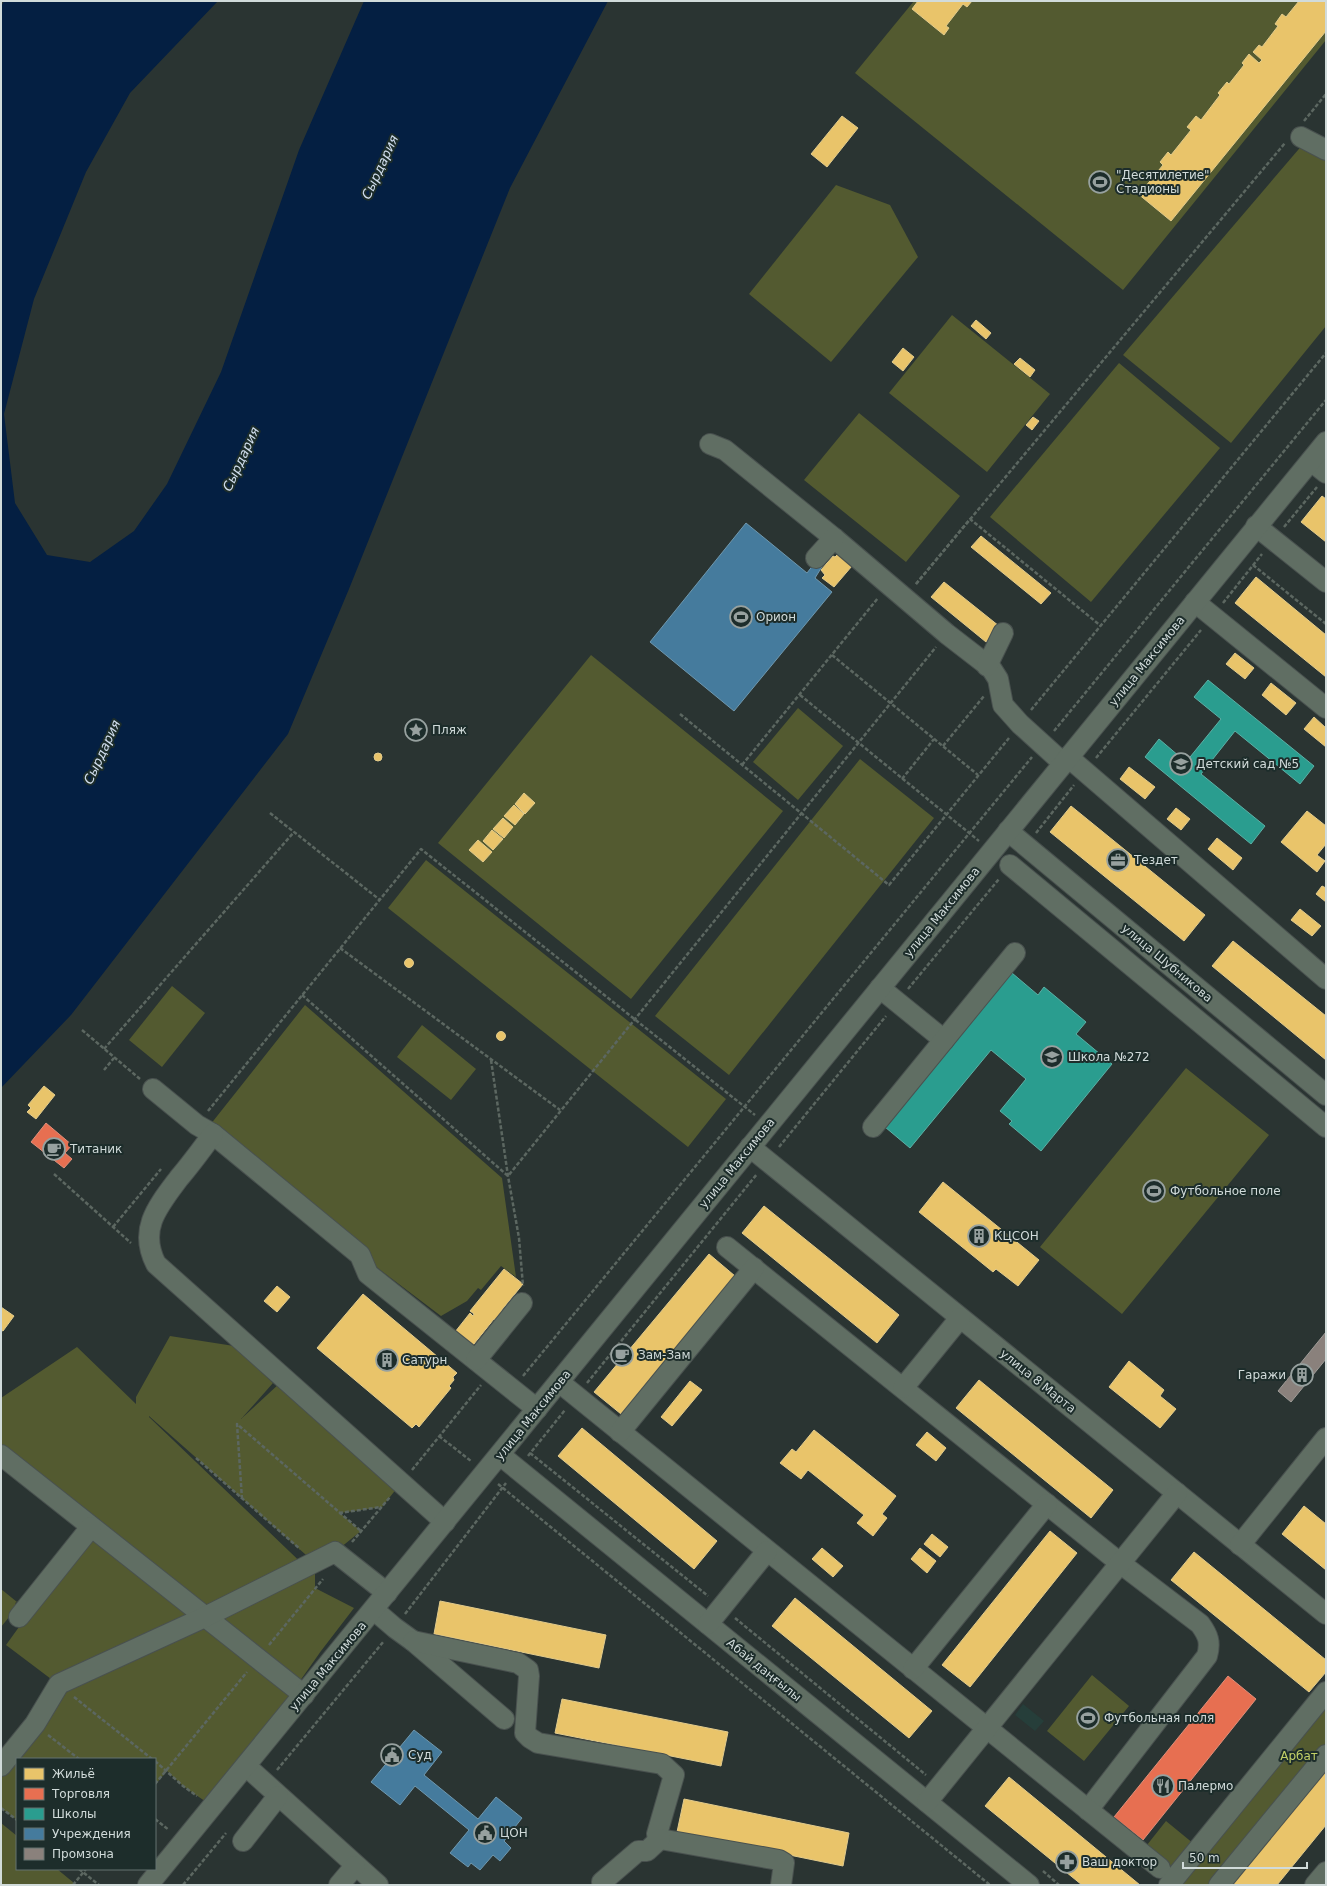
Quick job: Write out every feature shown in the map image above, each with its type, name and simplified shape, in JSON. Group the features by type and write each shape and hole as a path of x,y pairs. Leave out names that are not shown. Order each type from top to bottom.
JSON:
{"street":[{"path":"1297,133 1326,150"},
{"name":"улица Максимова","path":"148,1885 1326,442"},
{"path":"710,444 725,450 834,538 993,672"},
{"path":"1311,461 1324,478"},
{"path":"1256,526 1326,582"},
{"path":"816,558 834,538"},
{"path":"1195,602 1326,708"},
{"path":"1003,633 993,672 1003,705 1020,724 1042,745 1086,771 1326,979"},
{"name":"улица Шубникова","path":"1008,831 1326,1095"},
{"path":"1032,838 1326,1078"},
{"path":"1010,865 1326,1127"},
{"path":"873,1127 1015,953"},
{"path":"880,988 944,1040"},
{"path":"153,1089 360,1255 368,1274 537,1409"},
{"path":"205,1130 155,1212 149,1236 151,1255 156,1264 445,1522"},
{"name":"улица 8 Марта","path":"750,1147 1326,1614"},
{"path":"727,1247 1120,1563 1200,1624 1206,1633 1210,1645 1207,1656 1088,1810"},
{"path":"620,1432 754,1268"},
{"path":"476,1360 522,1303"},
{"path":"903,1388 960,1318"},
{"path":"559,1382 1160,1868"},
{"path":"1240,1545 1326,1438"},
{"path":"1,1455 304,1695"},
{"name":"Абай даңғылы","path":"500,1455 1029,1885"},
{"path":"927,1802 1177,1493"},
{"path":"913,1669 1047,1504"},
{"path":"19,1617 91,1527"},
{"path":"708,1624 767,1551"},
{"path":"1,1766 35,1724 59,1684 205,1617 335,1552 387,1593"},
{"path":"374,1610 413,1641 504,1719"},
{"path":"413,1641 518,1663 528,1670 525,1733 538,1743 662,1764 669,1768 674,1774 657,1834 660,1839"},
{"path":"1169,1885 1326,1692"},
{"path":"1219,1885 1326,1755"},
{"path":"246,1766 355,1866 378,1885"},
{"path":"235,1836 272,1790"},
{"path":"602,1882 638,1851 648,1851 660,1839"},
{"path":"660,1839 779,1860 784,1863 781,1885"},
{"path":"339,1885 355,1866"},
{"path":"1315,1885 1326,1872"}],"path":[{"path":"904,597 1297,133 1326,94"},
{"path":"680,714 888,885 1326,353"},
{"path":"512,1389 1326,400"},
{"path":"1032,838 1324,478"},
{"path":"904,597 970,519 1101,626"},
{"path":"1254,565 1326,624"},
{"path":"742,765 889,585"},
{"path":"508,1176 800,813 947,634"},
{"path":"832,655 978,775"},
{"path":"943,746 993,672"},
{"path":"800,695 991,851"},
{"path":"902,779 934,739"},
{"path":"270,813 380,900"},
{"path":"104,1049 294,832"},
{"path":"205,1130 302,995 421,849 768,1126"},
{"path":"272,1790 502,1487 1010,865"},
{"path":"340,948 560,1110"},
{"path":"302,995 508,1176"},
{"path":"82,1030 153,1089"},
{"path":"104,1070 114,1058"},
{"path":"491,1059 508,1176 519,1238 523,1289 522,1303"},
{"path":"114,1226 163,1167"},
{"path":"54,1174 134,1245"},
{"path":"242,1499 237,1424 361,1531"},
{"path":"439,1436 990,1885"},
{"path":"196,1458 315,1562"},
{"path":"339,1513 382,1507"},
{"path":"59,1684 151,1758"},
{"path":"35,1724 78,1758"},
{"path":"156,1762 183,1786 212,1806"},
{"path":"1,1808 16,1819"},
{"path":"183,1885 235,1836"},
{"path":"80,1870 99,1885"},
{"path":"73,1885 83,1872"}],"shaded area":[{"path":"1023,1704 1044,1721 1035,1731 1015,1715"}],"green space":[{"name":"\"Десятилетие\" Стадионы","path":"914,1 1326,1 1326,40 1123,290 855,73"},
{"path":"1304,143 1326,160 1326,326 1231,443 1123,355"},
{"path":"836,185 890,205 918,257 831,362 749,294"},
{"path":"952,315 1050,394 987,472 889,393"},
{"path":"1119,363 1220,448 1091,602 990,517"},
{"path":"859,413 960,496 906,562 804,480"},
{"path":"591,655 783,811 631,999 438,843"},
{"path":"798,708 843,746 798,800 753,762"},
{"path":"860,759 934,818 729,1075 655,1016"},
{"path":"426,860 726,1099 688,1147 388,908"},
{"path":"172,986 205,1013 162,1067 129,1040"},
{"path":"305,1005 502,1178 516,1277 501,1266 481,1290 478,1288 467,1301 441,1316 375,1266 210,1125"},
{"path":"422,1025 476,1069 451,1100 397,1057"},
{"name":"Футбольное поле","path":"1186,1068 1269,1135 1122,1314 1040,1247"},
{"path":"170,1336 234,1346 273,1383 241,1419 280,1383 401,1483 382,1507 340,1513 361,1531 335,1552 315,1562 315,1588 354,1608 321,1651 212,1806 183,1786 167,1771 156,1784 156,1758 16,1758 16,1819 1,1808 1,1763 59,1685 6,1645 91,1527 1,1455 1,1398 77,1347 136,1404 136,1397","holes":["149,1416 314,1562 313,1574 149,1417"]},
{"path":"1,1589 17,1602 15,1603 18,1606 1,1627"},
{"name":"Футбольная поля","path":"1092,1675 1129,1706 1084,1761 1047,1731"},
{"name":"Арбат","path":"1326,1681 1326,1765 1228,1885 1161,1885 1170,1873 1143,1850 1166,1821 1194,1844"},
{"path":"1,1823 16,1835 16,1870 58,1870 74,1883 73,1885 1,1885"}],"water":[{"name":"Сырдария","path":"4,1 218,1 130,93 86,172 34,299 4,414 15,503 47,555 90,562 134,531 167,484 221,372 299,150 364,1 608,1 510,188 349,589 288,734 71,1015 1,1088 1,7"}],"building: Жильё":[{"path":"918,1 972,1 967,7 963,4 946,26 949,28 944,35 912,9"},
{"path":"1299,1 1326,1 1326,31 1171,221 1137,193 1143,185 1145,187 1163,165 1160,162 1168,152 1171,155 1191,130 1187,127 1196,116 1201,120 1220,95 1218,93 1227,82 1229,84 1244,65 1242,63 1249,54 1259,63 1262,60 1253,52 1259,45 1262,47 1278,26 1275,24 1282,14 1286,17"},
{"path":"842,116 858,128 827,167 811,154"},
{"path":"976,320 991,333 986,339 971,326"},
{"path":"903,348 914,357 903,371 892,362"},
{"path":"1020,358 1035,370 1030,377 1014,364"},
{"path":"1033,417 1039,421 1032,430 1026,425"},
{"path":"1322,496 1326,499 1326,542 1301,522"},
{"path":"981,536 1051,593 1041,604 971,547"},
{"path":"838,554 852,566 834,587 822,578 825,575 821,570 833,556 835,557"},
{"path":"1256,577 1326,635 1326,677 1235,603"},
{"path":"944,582 999,626 986,642 931,597"},
{"path":"1235,653 1254,668 1245,679 1226,664"},
{"path":"1271,683 1296,703 1286,715 1262,695"},
{"path":"1314,717 1326,728 1326,747 1304,729"},
{"path":"376,753 380,753 382,757 380,761 376,761 374,759 374,755"},
{"path":"1129,767 1155,787 1145,799 1120,779"},
{"path":"524,793 535,803 525,814 515,804"},
{"path":"514,805 524,814 515,825 504,816"},
{"path":"1071,806 1205,915 1184,941 1050,832"},
{"path":"1176,808 1190,819 1181,830 1167,819"},
{"path":"1307,811 1326,826 1326,844 1317,855 1325,861 1317,872 1281,842"},
{"path":"503,818 513,827 504,838 493,829"},
{"path":"492,830 503,839 493,850 483,841"},
{"path":"1217,838 1242,858 1233,870 1208,849"},
{"path":"478,840 492,852 483,862 469,850"},
{"path":"1322,886 1326,888 1326,902 1316,894"},
{"path":"1300,909 1321,926 1312,936 1291,920"},
{"path":"1233,941 1326,1016 1326,1060 1212,966"},
{"path":"409,958 414,963 409,968 404,963"},
{"path":"501,1031 506,1036 501,1041 496,1036"},
{"path":"44,1086 55,1095 36,1119 27,1112 31,1108 28,1105"},
{"name":"КЦСОН","path":"943,1182 1039,1260 1018,1286 996,1269 993,1272 919,1212"},
{"path":"764,1206 899,1315 877,1343 742,1233"},
{"path":"709,1254 735,1276 621,1414 594,1392"},
{"path":"504,1269 523,1284 501,1311 505,1314 498,1322 494,1319 470,1349 455,1332 470,1313 473,1316 474,1314 470,1311"},
{"path":"277,1286 290,1297 277,1312 264,1301"},
{"name":"Сатурн","path":"363,1294 457,1373 453,1377 454,1380 449,1386 451,1388 419,1427 416,1424 412,1428 317,1348"},
{"path":"1,1307 14,1316 3,1331 1,1330"},
{"path":"1129,1361 1164,1390 1160,1396 1176,1409 1160,1428 1109,1387"},
{"path":"979,1380 1113,1490 1091,1518 956,1408"},
{"path":"690,1381 702,1390 672,1426 661,1417"},
{"path":"582,1428 717,1541 694,1569 558,1456"},
{"path":"814,1430 896,1496 882,1514 887,1518 873,1536 857,1523 864,1515 808,1470 801,1479 780,1463 792,1449 796,1452"},
{"path":"927,1432 946,1448 936,1461 916,1445"},
{"path":"1304,1506 1326,1524 1326,1570 1282,1534"},
{"path":"1050,1531 1077,1553 970,1687 942,1665"},
{"path":"932,1534 948,1547 940,1557 924,1544"},
{"path":"822,1548 843,1566 833,1577 812,1559"},
{"path":"920,1548 936,1561 927,1573 911,1559"},
{"path":"1194,1552 1326,1660 1326,1672 1309,1692 1171,1580"},
{"path":"795,1598 932,1711 909,1738 772,1626"},
{"path":"440,1601 606,1635 599,1668 434,1634"},
{"path":"562,1699 728,1732 721,1766 555,1733"},
{"path":"1326,1769 1326,1825 1277,1885 1232,1885"},
{"path":"1009,1777 1140,1885 1082,1885 985,1806"},
{"path":"684,1799 849,1833 843,1866 677,1832"}],"building: Торговля":[{"name":"Титаник","path":"46,1123 72,1145 65,1153 72,1159 64,1168 31,1142"},
{"path":"1228,1676 1256,1699 1143,1840 1114,1817"}],"building: Школы":[{"name":"Детский сад №5","path":"1208,680 1314,766 1300,784 1235,731 1201,774 1265,826 1251,844 1145,757 1159,739 1186,762 1221,719 1194,697"},
{"name":"Школа №272","path":"1012,973 1038,995 1044,987 1086,1022 1076,1034 1112,1064 1041,1151 1009,1124 1012,1121 1000,1111 1026,1079 991,1050 910,1148 885,1127"}],"building: Учреждения":[{"name":"Орион","path":"746,523 807,573 817,560 823,565 815,578 832,592 734,711 650,642"},
{"path":"414,1730 442,1752 424,1775 478,1819 496,1797 522,1818 504,1841 511,1848 500,1861 493,1855 480,1870 471,1863 468,1867 450,1853 469,1830 415,1786 400,1805 371,1782"}],"building: Промзона":[{"name":"Гаражи","path":"1326,1332 1326,1359 1291,1402 1278,1391"}],"place":[{"name":"\"Десятилетие\" Стадионы","path":"1100,182"},
{"name":"Орион","path":"741,617"},
{"name":"Пляж","path":"416,730"},
{"name":"Детский сад №5","path":"1181,764"},
{"name":"Тездет","path":"1118,860"},
{"name":"Школа №272","path":"1052,1057"},
{"name":"Титаник","path":"54,1149"},
{"name":"Футбольное поле","path":"1154,1191"},
{"name":"КЦСОН","path":"979,1236"},
{"name":"Зам-Зам","path":"622,1355"},
{"name":"Сатурн","path":"387,1360"},
{"name":"Гаражи","path":"1302,1375"},
{"name":"Футбольная поля","path":"1088,1718"},
{"name":"Суд","path":"392,1755"},
{"name":"Палермо","path":"1163,1786"},
{"name":"ЦОН","path":"485,1833"},
{"name":"Ваш доктор","path":"1067,1862"}]}
